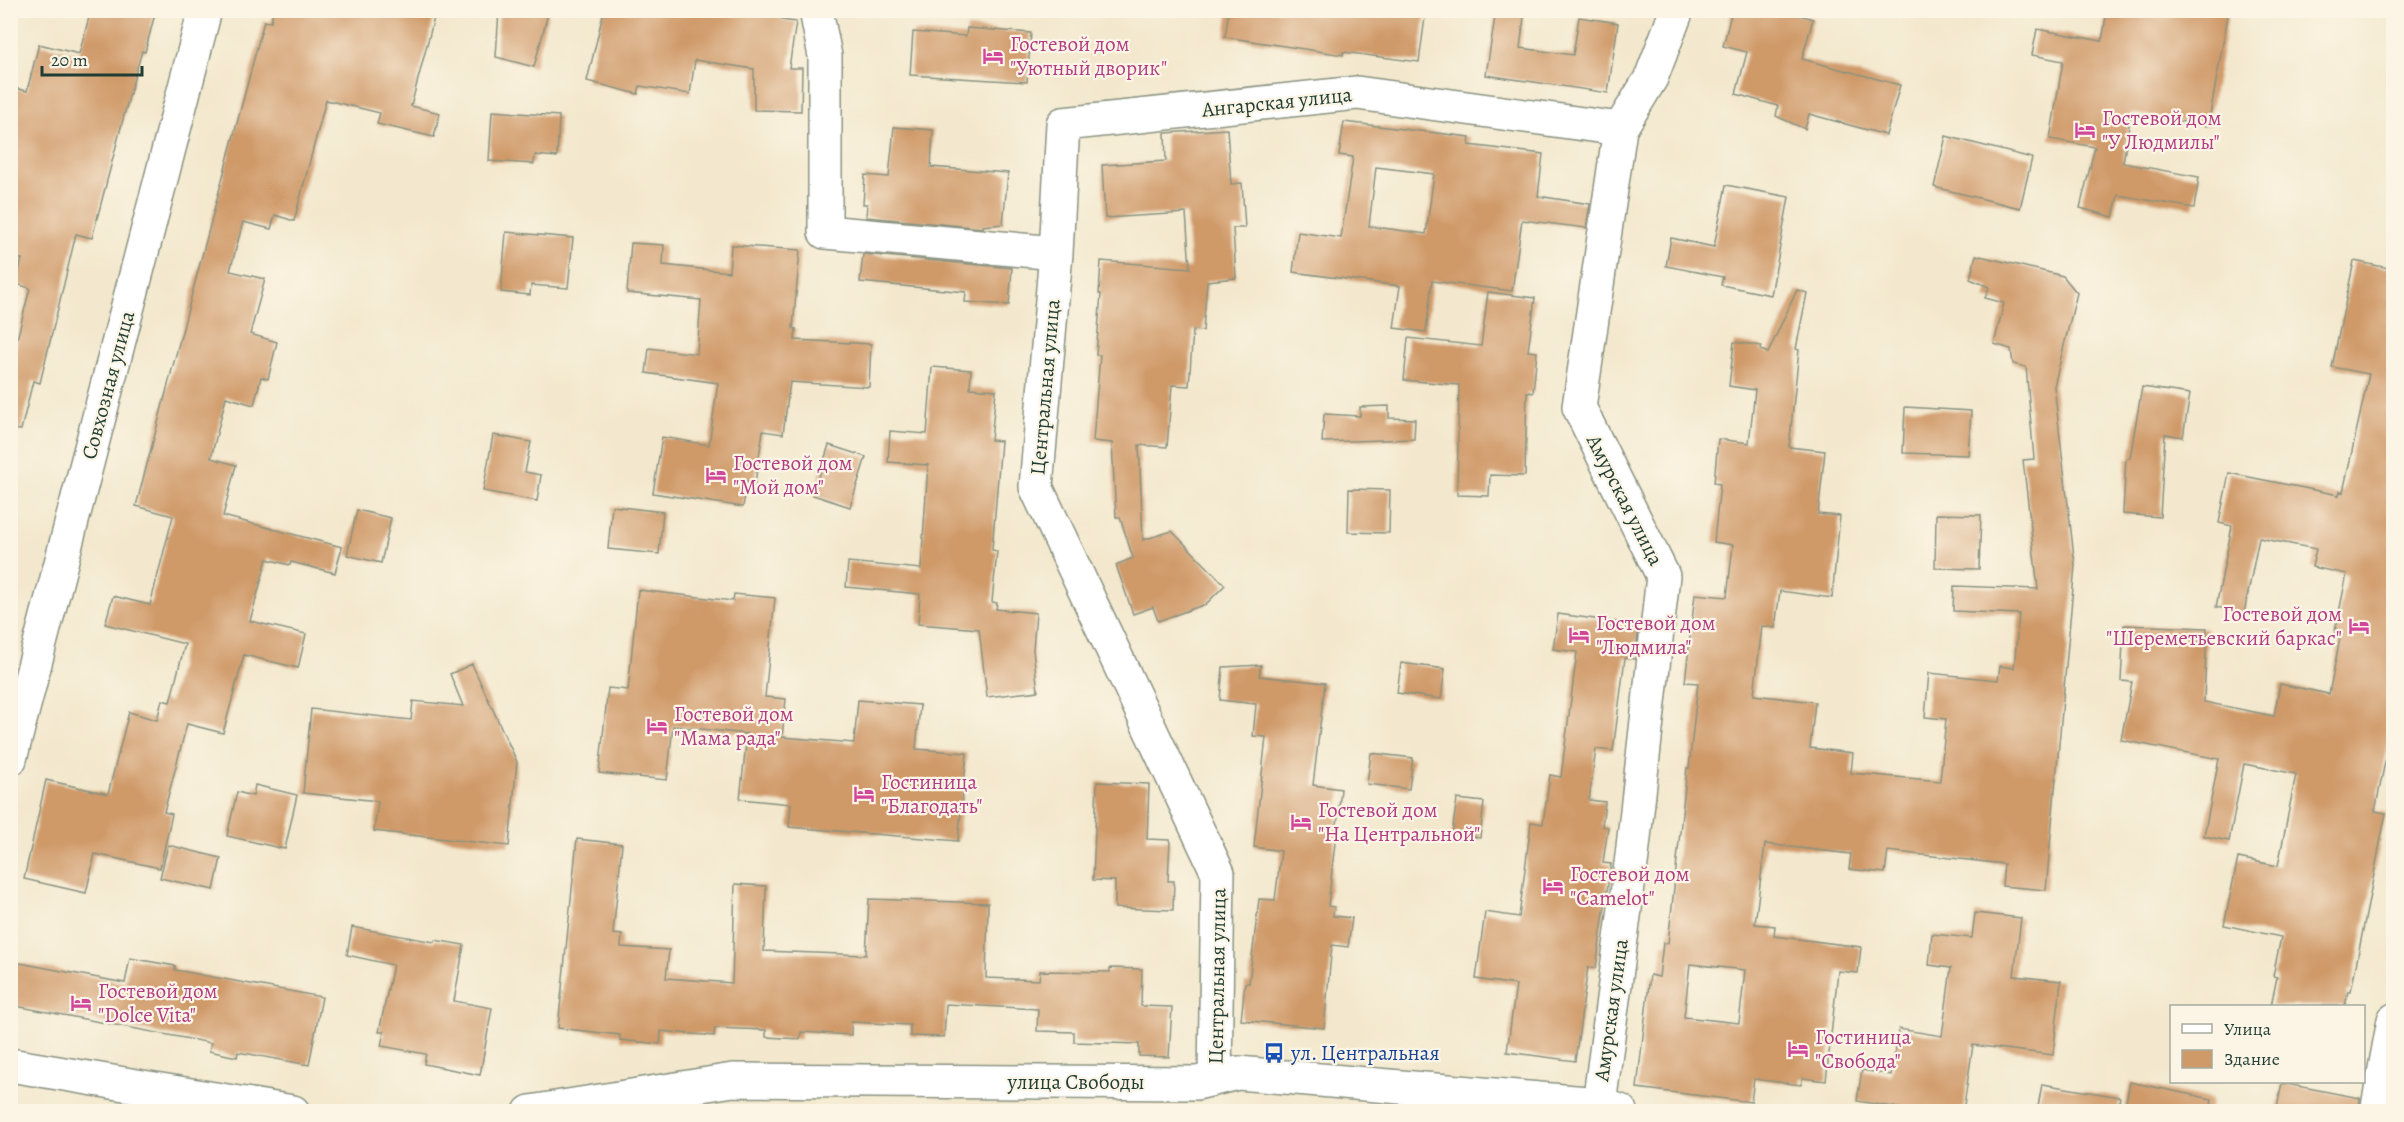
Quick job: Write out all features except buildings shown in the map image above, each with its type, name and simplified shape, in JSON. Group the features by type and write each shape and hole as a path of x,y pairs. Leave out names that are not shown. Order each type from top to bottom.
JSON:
{"street":[{"name":"Совхозная улица","path":"10,759 205,10"},
{"path":"816,10 825,56 825,231 1056,253"},
{"name":"Амурская улица","path":"1606,1109 1663,576 1579,407 1620,129 1651,78 1677,10"},
{"name":"Ангарская улица","path":"1056,253 1063,124 1357,93 1620,129"},
{"name":"Центральная улица","path":"1056,253 1036,487 1218,873 1204,1090"},
{"path":"2377,1112 2394,1020"},
{"path":"10,1065 293,1112"},
{"name":"улица Свободы","path":"530,1112 733,1080 1204,1090 1238,1073 1606,1109"}],"place":[{"name":"Гостевой дом \"Уютный дворик\"","path":"993,56"},
{"name":"Гостевой дом \"У Людмилы\"","path":"2085,130"},
{"name":"Гостевой дом \"Мой дом\"","path":"716,475"},
{"name":"Гостевой дом \"Шереметьевский баркас\"","path":"2359,626"},
{"name":"Гостевой дом \"Людмила\"","path":"1579,635"},
{"name":"Гостевой дом \"Мама рада\"","path":"657,726"},
{"name":"Гостиница \"Благодать\"","path":"864,794"},
{"name":"Гостевой дом \"На Центральной\"","path":"1301,822"},
{"name":"Гостевой дом \"Camelot\"","path":"1553,886"},
{"name":"Гостевой дом \"Dolce Vita\"","path":"81,1003"},
{"name":"Гостиница \"Свобода\"","path":"1798,1049"},
{"name":"ул. Центральная","path":"1274,1053"}]}
